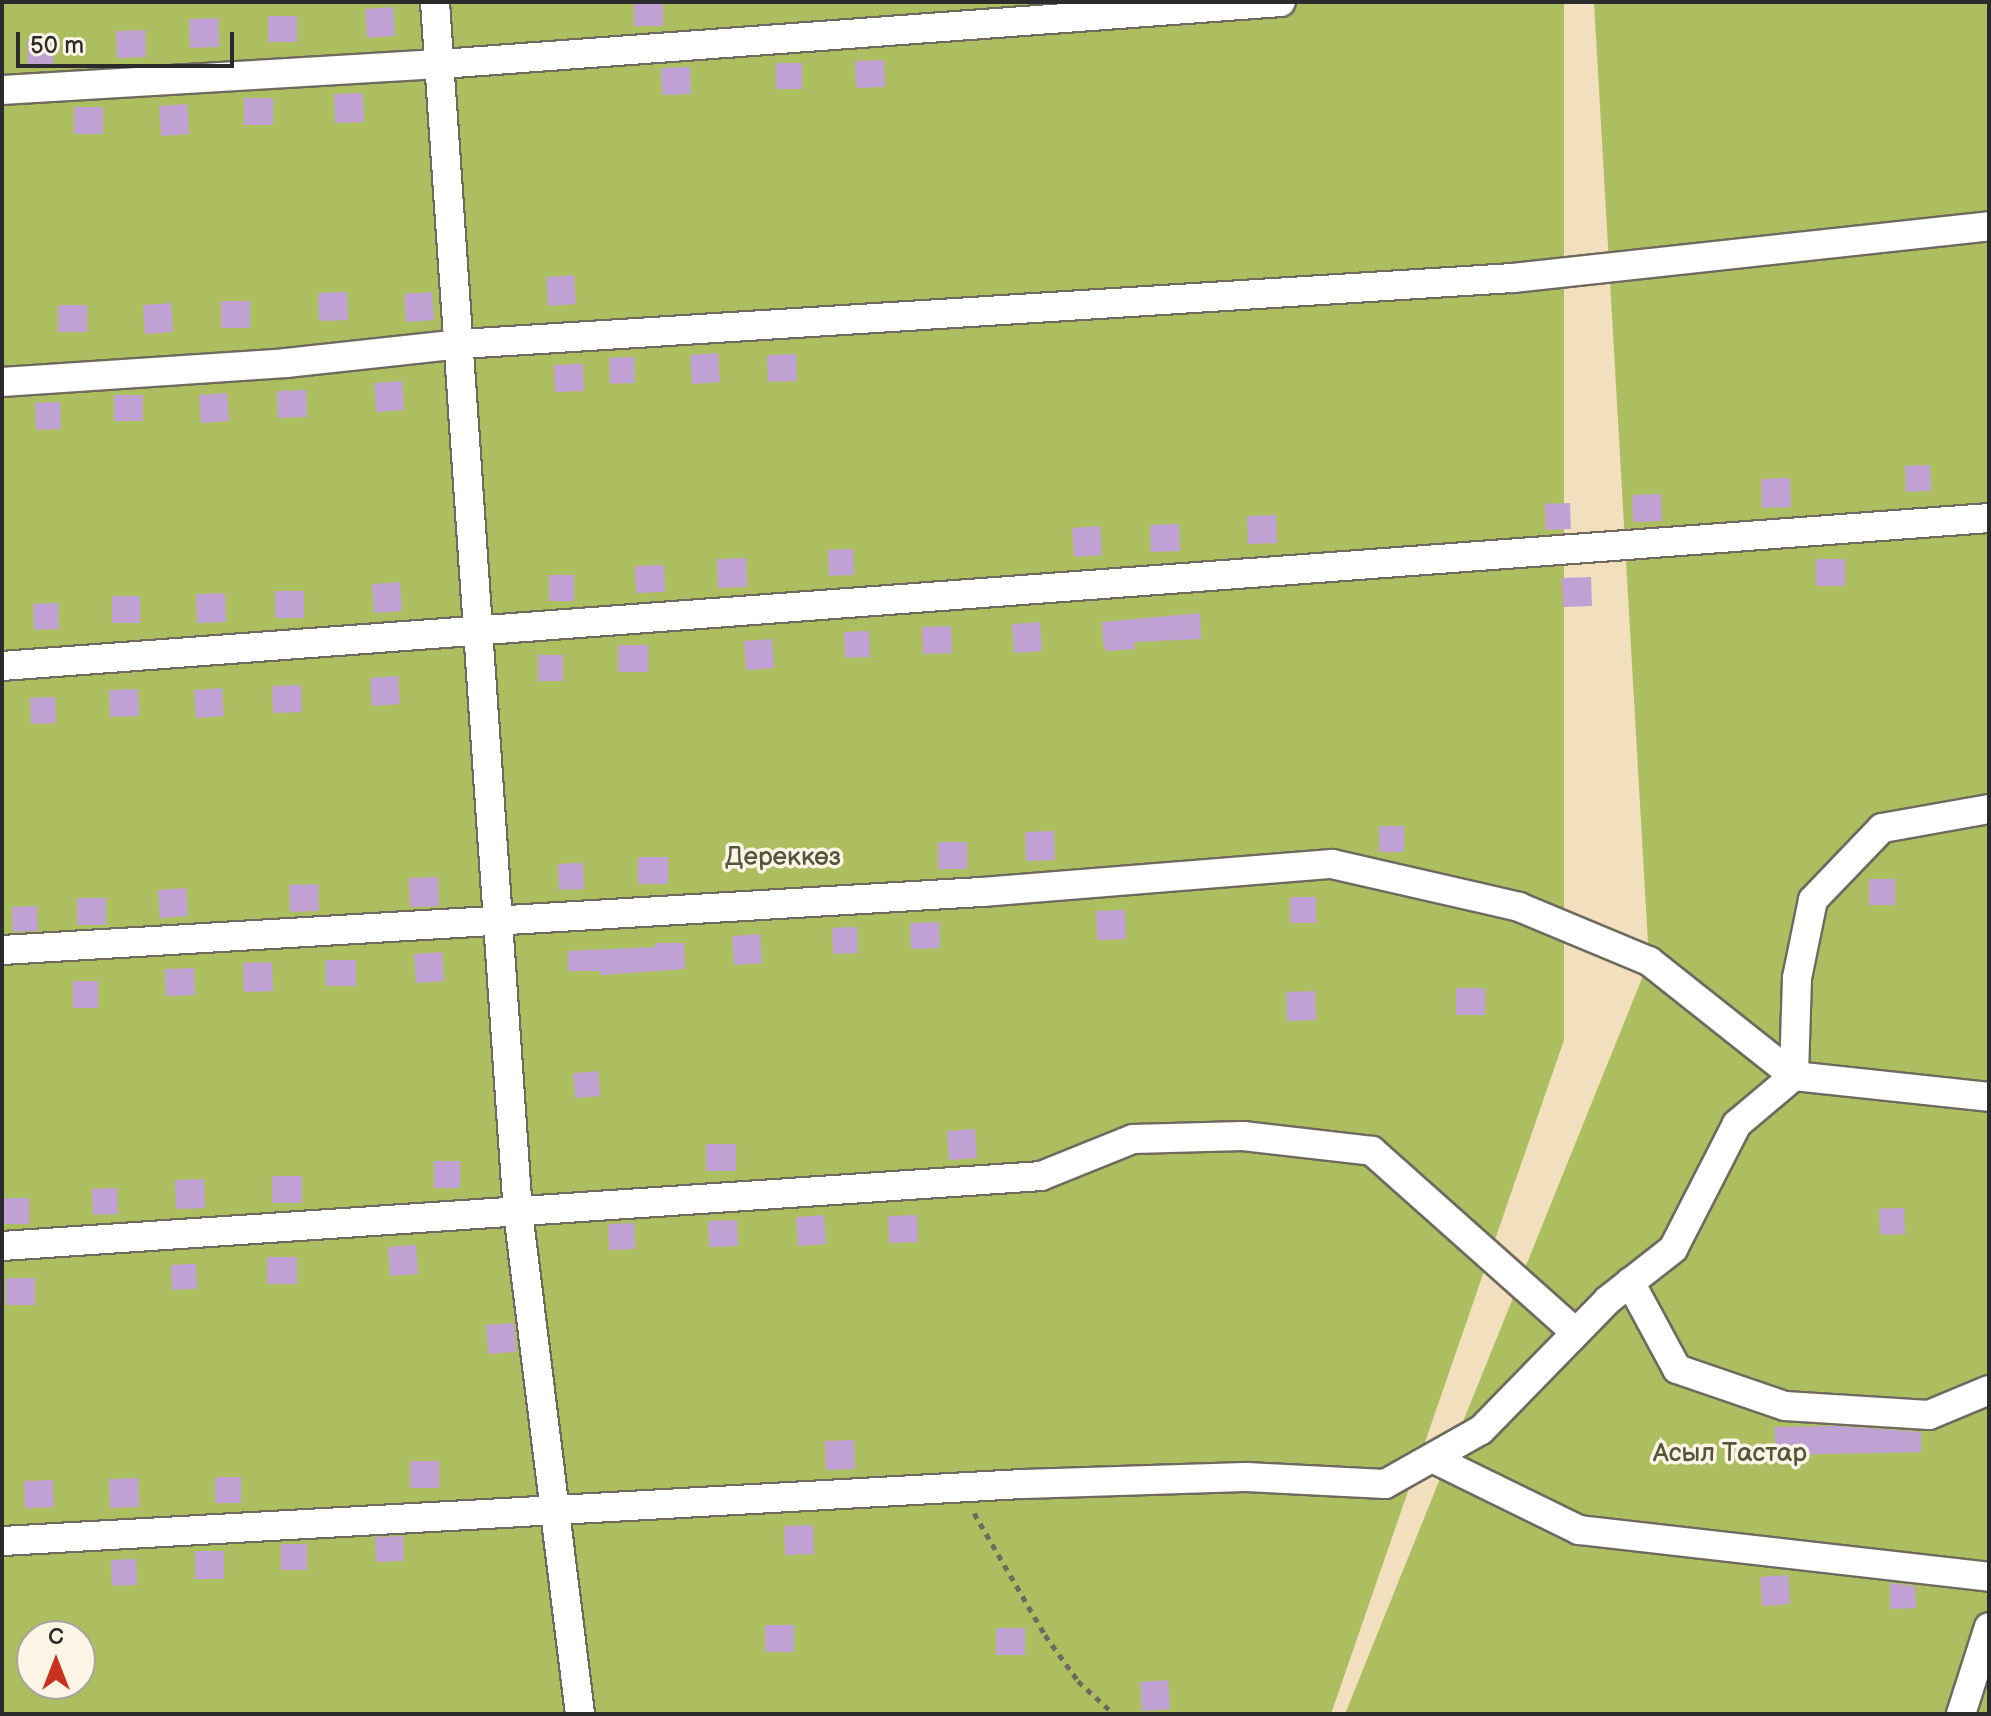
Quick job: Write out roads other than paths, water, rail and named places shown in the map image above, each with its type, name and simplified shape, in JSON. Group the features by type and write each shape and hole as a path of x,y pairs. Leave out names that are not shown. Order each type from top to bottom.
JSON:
{"street":[{"path":"435,2 461,344 495,918 518,1212 552,1509 580,1714"},
{"path":"2,90 441,64 1281,2"},
{"path":"2,382 286,363 461,344 1513,278 1989,226"},
{"path":"2,666 1989,518"},
{"path":"2,1541 960,1488 1246,1477 1385,1484 1481,1430 1630,1282 1673,1249 1737,1124 1794,1076 1797,978 1813,900 1882,828 1989,809"},
{"path":"2,950 495,918 982,892 1332,864 1519,907 1649,961 1794,1076 1989,1097"},
{"path":"2,1246 1041,1176 1133,1139 1272,1139 1372,1151 1576,1333"},
{"path":"1630,1282 1677,1369 1785,1406 1929,1415 1989,1390"},
{"path":"1432,1458 1579,1530 1989,1577"},
{"path":"1961,1714 1989,1627"},
{"path":"1961,1714 1989,1701"}],"park label":[{"name":"Дереккөз","path":"783,858"},
{"name":"Асыл Тастар","path":"1730,1454"}]}
